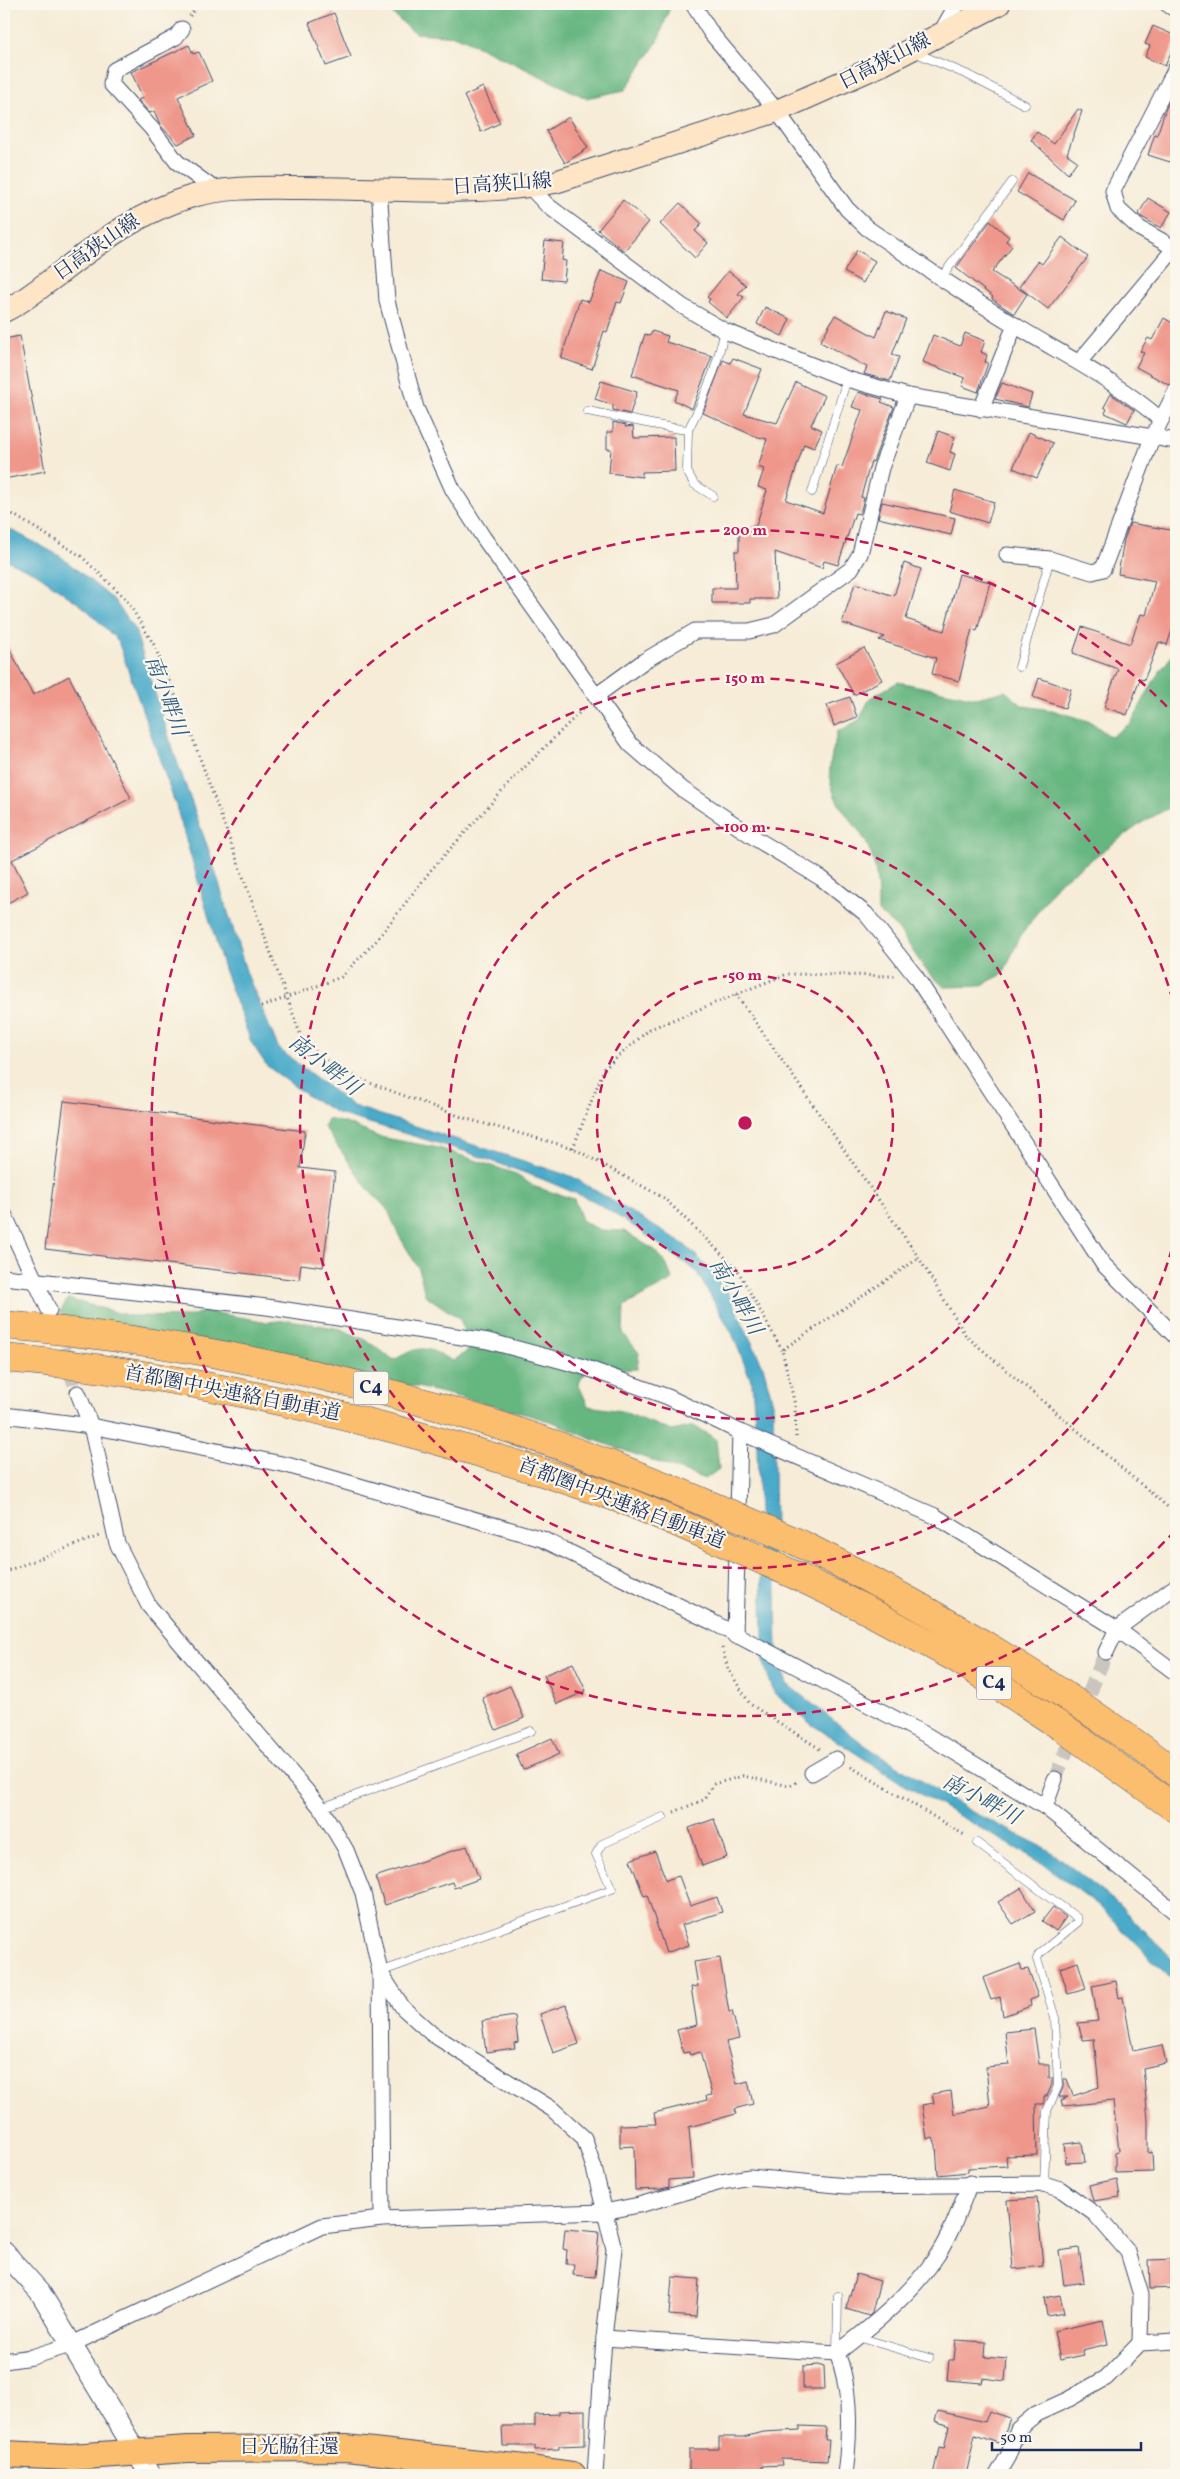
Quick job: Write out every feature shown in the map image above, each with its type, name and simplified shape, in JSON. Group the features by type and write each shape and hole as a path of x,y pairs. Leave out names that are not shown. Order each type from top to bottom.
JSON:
{"highway":[{"name":"首都圏中央連絡自動車道","path":"4,1325 208,1351 320,1375 412,1398 545,1439 636,1472 799,1543 876,1581 974,1636 1074,1700 1176,1773"},
{"name":"首都圏中央連絡自動車道","path":"4,1358 121,1372 316,1408 534,1469 628,1502 799,1577 863,1608 959,1660 1076,1737 1176,1809"},
{"name":"日光脇往還","path":"4,2454 71,2466 135,2451 346,2448 574,2475"}],"main road":[{"name":"日高狭山線","path":"4,311 142,216 172,202 217,191 263,188 484,190 530,187 596,171 777,112 833,88 999,4"}],"street":[{"path":"693,4 711,34 777,112 847,209 867,228 1015,325 1080,361 1134,396 1160,418"},
{"path":"940,34 957,4"},
{"path":"1167,4 1176,10"},
{"path":"182,29 176,37 114,70 111,84 152,129 177,162 217,191"},
{"path":"1080,361 1175,249 1138,228 1118,209 1113,191 1176,68"},
{"path":"530,187 547,205 590,239 682,306 725,331 848,379 908,396 1176,441"},
{"path":"379,188 387,302 416,408 453,490 483,537 630,744 682,789 758,840 821,878 866,914 916,976 1103,1264 1176,1337"},
{"path":"981,409 1015,325"},
{"path":"1007,555 1050,559 1092,572 1103,569 1160,418 1176,390"},
{"path":"597,695 644,661 695,631 749,631 774,625 851,570 860,554 881,468 908,396"},
{"path":"4,1214 49,1310"},
{"path":"4,1277 267,1307 488,1341 581,1366 668,1396 740,1432 935,1516 1117,1630 1176,1673"},
{"path":"78,1393 90,1426 117,1543 149,1606 321,1808 346,1850 362,1893 380,1972 382,2219"},
{"path":"4,1415 90,1426 288,1465 542,1540 735,1636 928,1736 1045,1807 1176,1914"},
{"path":"735,1636 740,1432"},
{"path":"1106,1652 1117,1630 1176,1586"},
{"path":"812,1772 836,1759"},
{"path":"1045,1807 1054,1779"},
{"path":"380,1972 403,2008 432,2034 552,2110 584,2138 594,2168 614,2249 604,2338 595,2475"},
{"path":"4,2361 32,2357 70,2345 322,2226 382,2219 604,2212 639,2205 721,2182 750,2177 847,2186 970,2183 1044,2184 1060,2188 1094,2214 1128,2252 1141,2296 1140,2343"},
{"path":"604,2338 837,2353 858,2337 909,2289 935,2260 956,2219 970,2183"},
{"path":"4,2252 40,2292 70,2345 150,2475"},
{"path":"998,2475 1008,2456 1018,2429 1036,2414 1106,2378 1140,2343 1176,2341"},
{"path":"837,2353 844,2370 850,2441 846,2475"}],"lane":[{"path":"910,50 968,75 1025,106"},
{"path":"941,278 1012,182"},
{"path":"712,496 694,484 687,471 688,430 714,371 725,331"},
{"path":"812,492 848,379"},
{"path":"587,411 624,417 647,425 688,430"},
{"path":"1019,667 1050,559"},
{"path":"321,1808 531,1730"},
{"path":"380,1972 612,1889 596,1854 602,1844 663,1817"},
{"path":"977,1843 1078,1918 1078,1922 1039,1954 1037,1960 1055,2018 1058,2086 1047,2111 1044,2184"},
{"path":"837,2353 838,2296"},
{"path":"858,2337 928,2358"}],"path":[{"path":"4,509 81,556 126,599 154,644 188,728 302,1038 319,1055 362,1080 467,1119 573,1148 664,1198 737,1270 782,1350 795,1405 797,1455"},
{"path":"261,1007 341,977 376,941 438,862 516,776 597,695"},
{"path":"573,1148 604,1069 650,1029 787,974 916,976"},
{"path":"736,994 919,1258 966,1336 1176,1514"},
{"path":"782,1350 919,1258"},
{"path":"4,1572 114,1530"},
{"path":"663,1817 703,1800 714,1784 743,1776 790,1786 812,1772"}],"green space":[{"path":"381,4 671,4 658,41 625,90 586,98 457,36 415,33"},
{"path":"1176,650 1176,804 1143,822 1057,884 1020,937 1003,974 980,986 944,987 925,969 898,929 878,912 876,871 870,852 861,834 838,802 832,788 830,767 837,732 859,720 870,698 898,682 976,698 1005,691 1023,706 1052,710 1091,722 1111,737 1131,723 1156,677"},
{"path":"328,1119 348,1124 379,1137 439,1148 513,1173 535,1187 574,1199 583,1222 601,1230 624,1231 656,1251 666,1264 673,1280 624,1306 623,1333 639,1353 637,1369 618,1370 595,1361 578,1383 588,1406 621,1411 672,1431 694,1426 716,1439 719,1469 705,1479 589,1438 553,1422 500,1407 422,1388 80,1329 60,1312 68,1299 130,1316 188,1317 205,1311 268,1322 289,1320 341,1329 366,1340 394,1360 411,1351 423,1349 435,1352 453,1361 469,1350 460,1319 425,1295 419,1269 398,1234 388,1210 368,1189 324,1127"}],"water":[{"path":"4,526 60,556 114,600 135,630 173,750 209,851 247,974 279,1049 353,1106 573,1177 685,1245 723,1282 763,1366 773,1403 777,1653 787,1684 866,1746 970,1811 1049,1850 1117,1903 1176,1962 1176,1984 1098,1905 1042,1863 901,1783 811,1724 774,1693 764,1664 757,1448 752,1383 732,1333 696,1271 641,1231 594,1201 542,1179 464,1151 339,1114 306,1095 267,1066 251,1042 224,969 176,806 118,641 86,609 37,574 4,559"}],"building":[{"path":"334,13 351,57 326,66 309,23"},
{"path":"1153,26 1176,36 1176,41 1165,66 1145,57 1150,46 1145,44"},
{"path":"189,45 193,54 199,52 212,81 178,97 196,135 178,144 161,126 154,111 150,113 138,100 143,98 131,72"},
{"path":"483,87 500,123 481,132 464,96"},
{"path":"1176,88 1176,144 1170,162 1148,155 1155,134 1157,135 1166,108"},
{"path":"1078,109 1082,111 1067,154 1077,161 1068,174 1031,140 1037,132 1054,144"},
{"path":"569,117 588,148 565,163 546,131"},
{"path":"1028,173 1075,200 1064,220 1017,192"},
{"path":"1148,198 1171,212 1161,228 1138,215"},
{"path":"623,200 649,222 624,251 598,230"},
{"path":"680,203 702,224 695,231 708,243 695,258 660,224"},
{"path":"990,221 1009,237 1006,241 1012,246 992,272 1027,294 1014,314 992,299 993,297 956,268"},
{"path":"1062,237 1088,257 1048,309 1019,287 1038,261 1042,264"},
{"path":"545,241 564,243 562,260 566,261 564,281 541,279"},
{"path":"857,250 875,261 863,283 844,272"},
{"path":"601,271 629,282 621,303 617,302 607,332 604,331 592,369 561,358 580,299 589,302"},
{"path":"728,271 746,285 738,294 744,297 727,318 708,302 710,299 707,297"},
{"path":"765,307 790,319 782,336 757,324"},
{"path":"886,311 906,319 892,355 899,357 890,381 864,374 867,367 820,342 835,315 876,337"},
{"path":"1164,318 1176,325 1176,382 1169,385 1136,367 1144,353 1140,351 1148,338 1152,340"},
{"path":"652,331 668,336 666,342 712,356 692,409 674,400 679,390 632,375 645,334 650,336"},
{"path":"965,333 985,341 981,352 987,355 985,362 988,363 978,392 962,386 965,378 923,362 933,335 960,346"},
{"path":"20,336 45,471 4,479 4,339"},
{"path":"733,358 762,369 744,414 777,423 796,382 825,396 811,425 822,430 814,448 804,444 786,500 823,513 837,466 842,467 862,410 852,407 858,392 883,399 881,402 894,407 873,462 871,461 861,497 864,498 860,514 855,513 838,565 824,561 822,568 775,552 777,599 750,599 750,603 712,603 712,588 736,588 735,551 739,551 739,532 751,532 751,526 756,526 767,490 758,487 764,469 758,467 767,439 754,436 703,413 723,360 730,363"},
{"path":"601,381 637,392 630,414 613,410 613,405 595,399"},
{"path":"1002,383 1032,394 1028,407 995,399"},
{"path":"1111,394 1134,410 1127,423 1105,413 1107,409 1104,407"},
{"path":"613,422 626,425 625,427 633,426 634,438 674,437 675,471 642,472 642,477 609,473 611,449 607,449 607,432 613,432"},
{"path":"938,431 955,437 950,452 955,454 950,471 927,463"},
{"path":"1029,432 1053,443 1037,478 1013,468"},
{"path":"955,490 994,502 988,523 949,511"},
{"path":"882,502 955,518 951,535 878,518"},
{"path":"1130,523 1176,531 1176,619 1167,645 1159,642 1144,680 1140,679 1127,715 1104,707 1118,669 1073,653 1082,627 1130,644 1141,614 1146,615 1155,581 1118,574 1124,540"},
{"path":"904,563 921,569 906,619 944,631 959,574 990,582 977,631 972,629 959,681 932,674 936,658 879,640 885,637 842,623 855,583 894,596"},
{"path":"4,638 33,695 69,676 131,798 12,860 28,892 4,905"},
{"path":"864,648 882,680 854,695 836,663"},
{"path":"1039,678 1071,689 1065,708 1033,697"},
{"path":"850,697 857,717 834,726 827,705"},
{"path":"64,1101 305,1131 300,1168 335,1172 323,1267 301,1264 299,1280 45,1249"},
{"path":"573,1663 586,1691 557,1704 544,1675"},
{"path":"510,1686 524,1718 496,1730 482,1698"},
{"path":"552,1738 559,1754 523,1770 516,1754"},
{"path":"714,1819 727,1857 702,1866 689,1828"},
{"path":"467,1846 479,1879 454,1888 452,1882 385,1905 375,1877"},
{"path":"655,1851 666,1880 679,1876 690,1906 717,1897 722,1912 682,1925 689,1945 666,1953 647,1895 644,1896 630,1860"},
{"path":"1021,1888 1035,1911 1013,1924 998,1902"},
{"path":"1053,1907 1066,1917 1056,1931 1042,1921"},
{"path":"720,1958 729,2012 732,2011 739,2039 726,2042 737,2084 748,2081 753,2104 734,2109 736,2114 689,2127 693,2178 669,2180 669,2187 661,2189 635,2190 634,2146 620,2147 620,2125 656,2124 654,2113 707,2100 706,2096 712,2095 700,2052 690,2055 689,2052 683,2053 677,2030 697,2025 691,1987 698,1986 694,1962"},
{"path":"1078,1962 1086,1989 1068,1994 1060,1968"},
{"path":"1020,1964 1022,1970 1028,1969 1038,1997 1030,2000 1031,2006 1003,2016 1000,1997 991,2000 983,1978"},
{"path":"1116,1981 1119,1998 1123,1997 1133,2051 1162,2045 1166,2063 1143,2068 1148,2120 1148,2153 1152,2152 1153,2172 1115,2173 1115,2152 1119,2151 1113,2101 1063,2106 1061,2100 1068,2097 1059,2097 1063,2088 1063,2079 1067,2079 1073,2096 1099,2087 1094,2039 1083,2040 1078,2023 1098,2021 1092,1986"},
{"path":"566,2005 579,2044 553,2053 540,2014"},
{"path":"515,2016 518,2042 514,2043 515,2048 486,2052 482,2021"},
{"path":"1034,2029 1039,2064 1049,2064 1049,2078 1052,2078 1052,2085 1047,2096 1044,2096 1044,2104 1036,2104 1037,2155 1006,2156 1007,2166 968,2168 968,2172 938,2175 936,2145 933,2137 927,2139 922,2105 934,2103 932,2094 951,2091 954,2114 990,2106 986,2067 1009,2065 1005,2032"},
{"path":"1082,2142 1085,2162 1066,2163 1064,2144"},
{"path":"1117,2179 1120,2197 1093,2201 1089,2185"},
{"path":"1037,2198 1043,2266 1013,2269 1007,2200"},
{"path":"565,2229 599,2232 595,2277 573,2275 574,2264 566,2264 567,2250 563,2249"},
{"path":"1079,2248 1084,2282 1064,2285 1059,2251"},
{"path":"1176,2259 1176,2288 1150,2289 1149,2260"},
{"path":"856,2274 880,2281 872,2313 869,2316 846,2309"},
{"path":"672,2277 699,2279 696,2317 669,2315"},
{"path":"1060,2295 1064,2313 1047,2316 1044,2298"},
{"path":"1103,2320 1108,2344 1082,2350 1084,2355 1060,2360 1054,2331"},
{"path":"956,2340 986,2342 985,2357 1007,2359 1005,2381 983,2378 982,2383 947,2380 949,2360 954,2360"},
{"path":"818,2365 824,2367 825,2389 803,2389 803,2366"},
{"path":"585,2410 585,2445 559,2446 559,2449 535,2450 535,2446 503,2446 502,2426 535,2426 535,2415 559,2414 559,2411"},
{"path":"938,2411 985,2422 989,2411 1010,2418 1001,2444 975,2435 966,2475 933,2475 939,2448 944,2449 949,2426 935,2421"},
{"path":"800,2426 826,2427 825,2440 829,2440 827,2461 781,2459 782,2465 762,2466 763,2475 696,2473 696,2470 689,2470 689,2449 719,2449 719,2437 743,2437 764,2432 800,2430"}],"tunnel":[{"path":"55,1326 78,1393"},
{"path":"1055,1779 1106,1652"}],"water label":[{"name":"南小畔川","path":"165,696"},
{"name":"南小畔川","path":"324,1066"},
{"name":"南小畔川","path":"735,1297"},
{"name":"南小畔川","path":"981,1800"}]}
